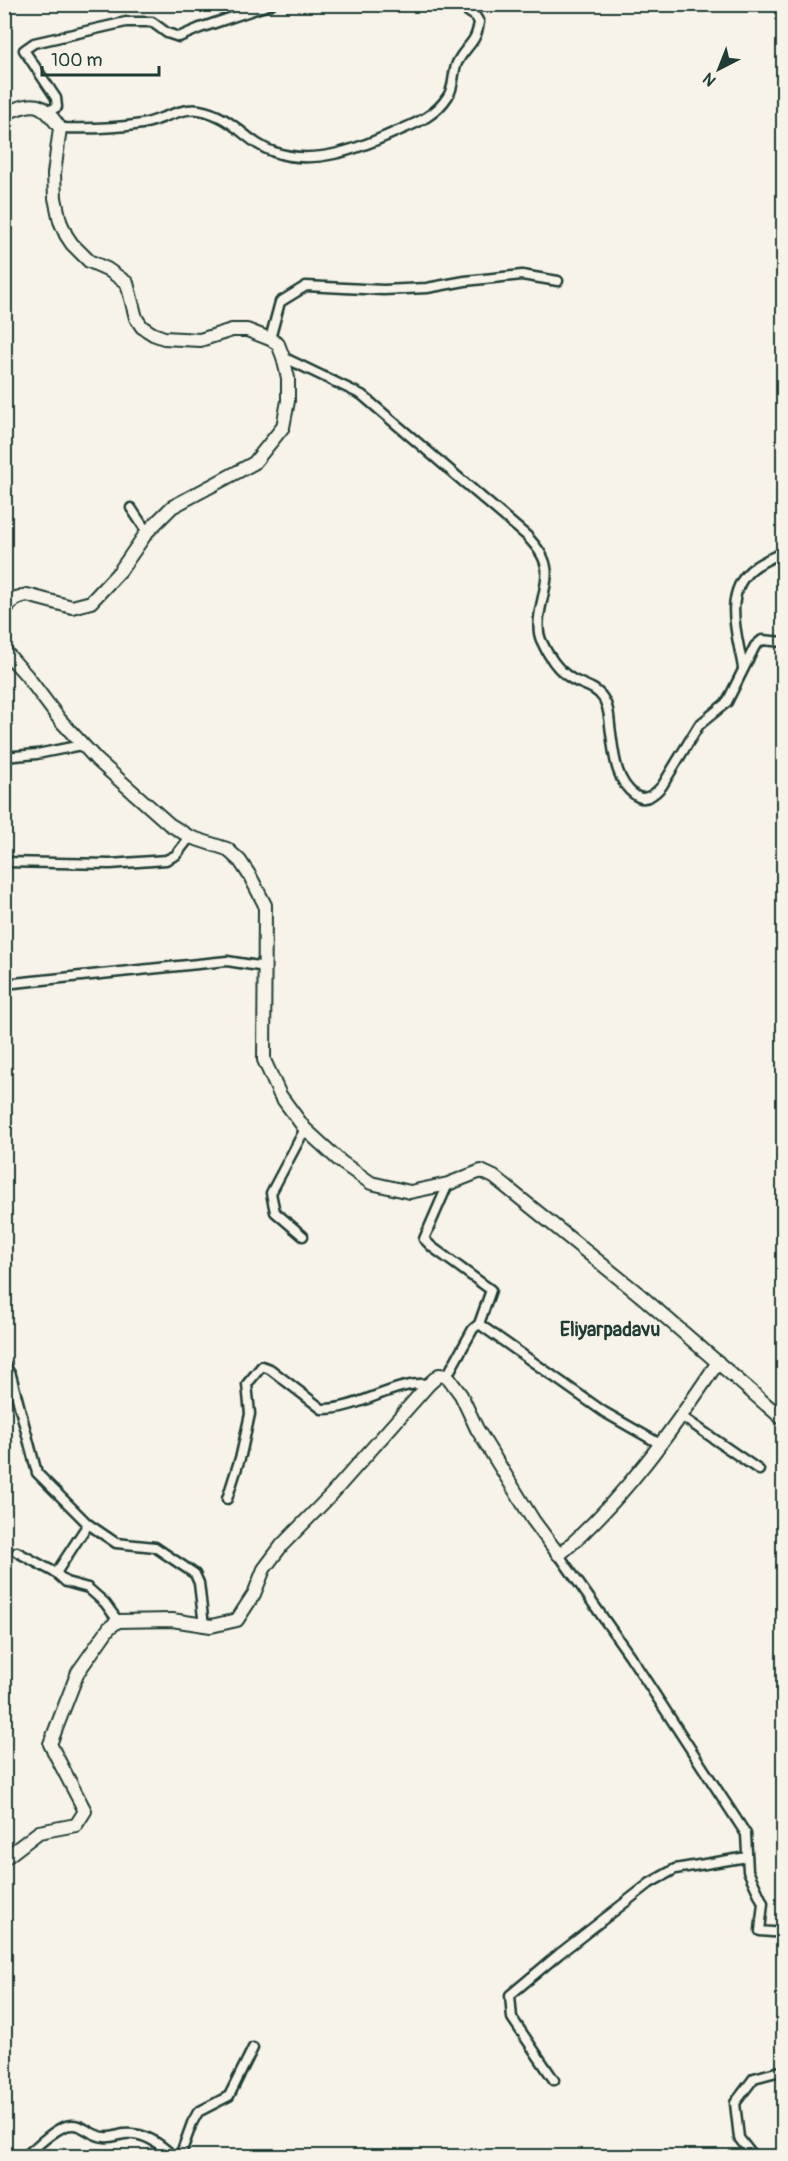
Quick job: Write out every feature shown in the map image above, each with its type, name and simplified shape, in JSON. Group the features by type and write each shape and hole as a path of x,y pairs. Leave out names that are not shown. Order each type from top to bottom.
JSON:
{"main road":[{"path":"4,114 30,104 39,106 48,111 60,128 54,174 55,198 66,236 88,261 107,269 127,284 136,318 142,327 164,338 185,340 200,340 232,330 247,330 278,344 288,378 284,427 266,450 254,463 172,507 147,532 120,572 91,602 72,607 27,595 16,598 4,610"},
{"path":"4,650 10,663 82,745 143,802 169,824 190,837 228,849 250,876 265,905 264,1060 280,1095 305,1128 341,1162 371,1183 411,1192 448,1184 481,1171 494,1177 640,1295 783,1420"},
{"path":"4,1859 39,1832 76,1825 85,1811 50,1744 78,1672 109,1628 118,1621 172,1620 204,1626 237,1620 254,1594 264,1569 282,1545 331,1496 439,1375 447,1376 461,1395 477,1429 533,1520 559,1555 589,1529 660,1444 718,1362"}],"street":[{"path":"48,111 57,107 56,98 24,50 34,43 114,24 139,21 152,22 167,33 179,37 271,4"},
{"path":"60,128 95,129 143,123 198,110 222,117 242,130 253,141 273,152 301,157 355,150 428,118 449,95 457,63 477,38 479,22 476,17 457,4"},
{"path":"270,339 280,302 306,286 384,290 427,288 522,275 558,281"},
{"path":"283,357 362,395 527,536 539,550 547,568 539,620 540,638 556,665 570,678 597,691 604,699 609,714 619,776 627,790 639,798 648,798 662,786 699,724 727,702 755,646 762,640 783,642"},
{"path":"131,508 147,532"},
{"path":"743,668 733,610 740,584 749,571 783,552"},
{"path":"4,757 37,754 82,745"},
{"path":"4,862 110,864 166,860 176,855 190,837"},
{"path":"4,984 227,961 265,967"},
{"path":"303,1236 275,1212 271,1192 305,1128"},
{"path":"447,1376 473,1329 479,1324 491,1290 424,1239 448,1184"},
{"path":"479,1324 604,1412 660,1444"},
{"path":"4,1364 12,1375 37,1473 88,1524 116,1543 155,1547 195,1574 199,1583 204,1626"},
{"path":"227,1498 241,1455 250,1414 247,1384 262,1366 270,1369 322,1409 332,1409 422,1383 429,1384"},
{"path":"681,1416 759,1470"},
{"path":"56,1573 88,1524"},
{"path":"17,1552 56,1573 66,1582 88,1588 105,1604 118,1621"},
{"path":"559,1555 630,1656 746,1834 748,1871 763,1903 760,1931 783,1933"},
{"path":"554,2080 512,2018 510,1995 558,1954 650,1883 675,1869 747,1857"},
{"path":"180,2157 198,2112 229,2096 253,2048"},
{"path":"753,2157 739,2138 735,2103 754,2078 783,2070"},
{"path":"25,2157 56,2131 75,2124 105,2137 126,2134 147,2137 162,2146 173,2157"}],"district":[{"name":"Eliyarpadavu","path":"610,1329"}]}
